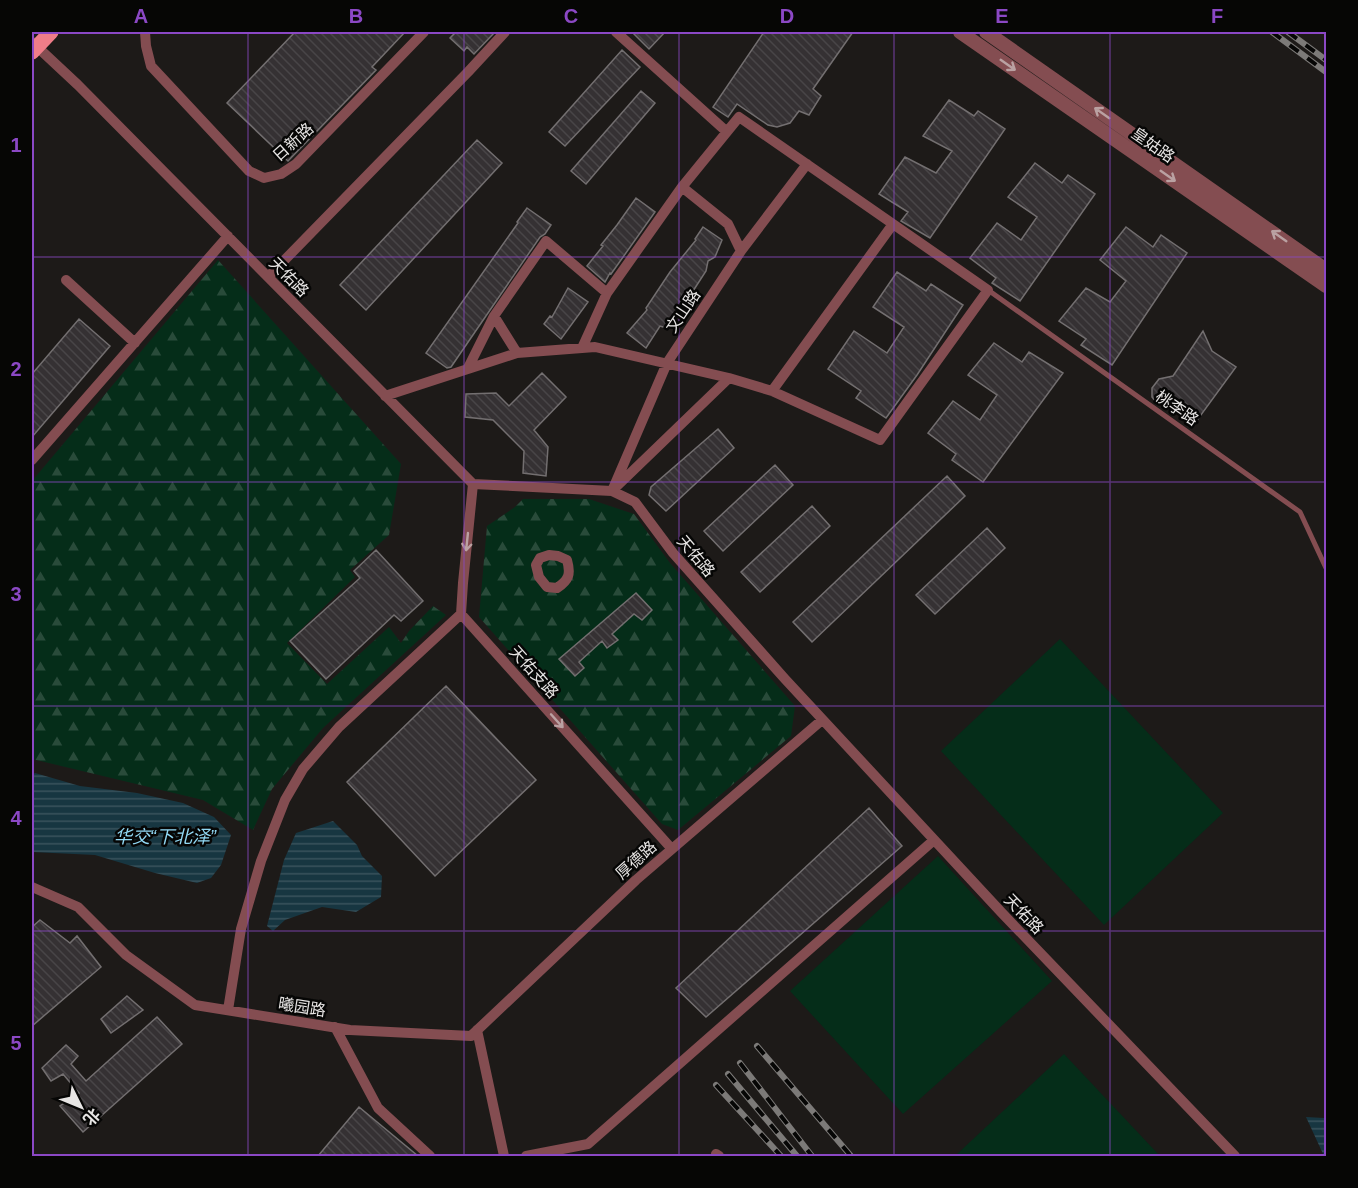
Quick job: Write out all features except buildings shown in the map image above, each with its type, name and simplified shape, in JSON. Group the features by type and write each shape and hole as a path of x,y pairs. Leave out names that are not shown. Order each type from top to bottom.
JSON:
{"main road":[{"path":"33,47 51,32"}],"street":[{"name":"日新路","path":"145,32 151,66 249,171 264,178 281,174 296,164 424,32"},
{"path":"268,277 505,32"},
{"path":"616,32 727,132"},
{"name":"皇姑路","path":"960,32 1326,286"},
{"name":"皇姑路","path":"986,32 1326,270"},
{"name":"天佑路","path":"33,47 78,85 473,484 612,491 635,502 673,553 822,720 1235,1156"},
{"path":"385,396 517,353 582,348 595,347 729,378 772,391 880,440 988,290 739,117 682,187 607,293 582,348"},
{"name":"文山路","path":"612,491 667,363 741,251 807,164"},
{"path":"682,187 728,224 741,251"},
{"path":"772,391 893,224"},
{"path":"32,460 228,236"},
{"path":"468,368 494,316 546,241 607,293"},
{"path":"66,280 135,342"},
{"path":"494,316 517,353"},
{"path":"612,491 729,378"},
{"path":"228,1010 241,929 261,861 285,800 303,769 339,727 461,614 473,484"},
{"name":"天佑支路","path":"461,614 671,848"},
{"name":"厚德路","path":"477,1030 671,848 822,720"},
{"path":"526,1156 588,1144 934,840"},
{"name":"曦园路","path":"32,887 78,907 126,955 195,1005 350,1030 471,1036 477,1030"},
{"path":"335,1027 378,1108 430,1156"},
{"path":"477,1030 504,1156"}],"lane":[{"name":"桃李路","path":"988,290 1300,512 1326,568"}],"green space":[{"path":"218,260 401,464 389,535 350,570 355,577 287,643 327,684 389,627 401,643 433,606 446,615 323,728 272,789 253,830 203,800 32,759 32,481"},
{"path":"523,499 589,499 634,514 670,563 795,706 791,736 678,830 662,824 479,617 487,526"},
{"path":"1060,639 1223,813 1104,925 941,751"},
{"path":"938,856 1052,981 903,1114 790,991"},
{"path":"1064,1054 1160,1156 955,1156"}],"water":[{"name":"华交“下北泽”","path":"35,773 80,786 137,793 183,803 214,817 231,835 221,865 211,878 197,883 95,855 32,852 32,775"},
{"path":"333,821 357,845 362,856 382,876 381,897 356,912 322,907 285,920 273,931 267,926 284,860 296,833"},
{"path":"1326,1116 1326,1156 1324,1156 1306,1117 1324,1118"}],"railway":[{"path":"1272,32 1326,72"},
{"path":"1288,32 1326,60"},
{"path":"757,1046 851,1156"},
{"path":"740,1063 812,1156"},
{"path":"728,1074 797,1156"},
{"path":"716,1085 781,1156"}]}
